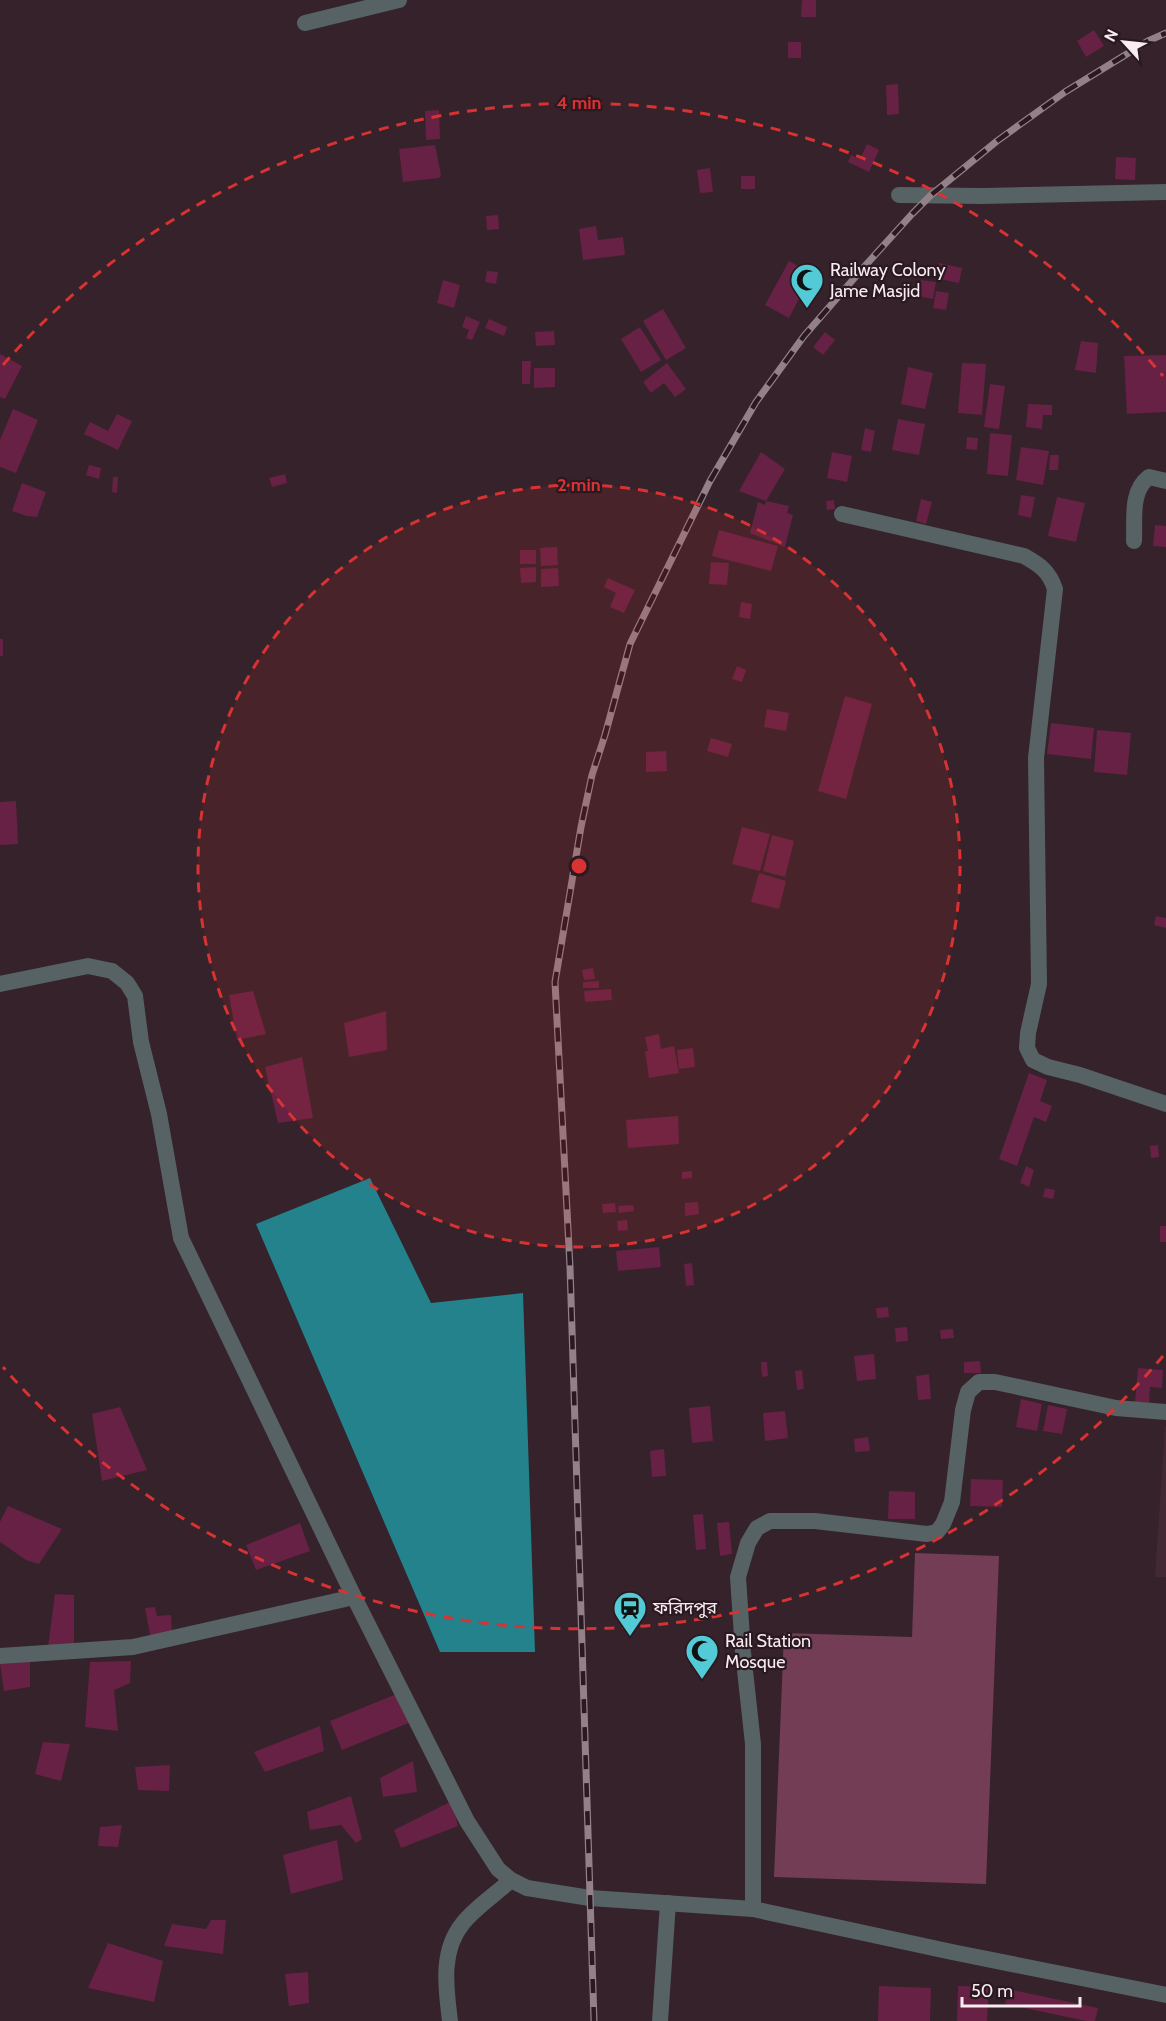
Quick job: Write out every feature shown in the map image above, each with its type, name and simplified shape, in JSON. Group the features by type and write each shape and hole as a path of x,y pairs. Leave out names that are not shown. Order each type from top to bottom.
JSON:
{"street":[{"path":"305,23 399,0"},
{"path":"899,195 982,196 1166,192"},
{"path":"1134,541 1136,494 1149,477 1166,480"},
{"path":"842,514 1024,556 1042,566 1051,576 1055,589 1036,758 1039,984 1027,1048 1033,1060 1048,1067 1080,1075 1166,1104"},
{"path":"0,984 88,966 112,971 127,983 135,996 141,1042 159,1114 181,1238 354,1597 467,1821 498,1869 527,1888 566,1896 753,1910 1166,1995"},
{"path":"753,1910 753,1744 738,1577 748,1543 757,1528 770,1521 816,1521 927,1534 937,1532 952,1502 963,1410 968,1392 979,1382 995,1382 1116,1408 1166,1412"},
{"path":"0,1656 133,1647 354,1597"},
{"path":"450,2021 446,1965 454,1936 463,1922 512,1880"},
{"path":"660,2021 668,1903"}],"shaded area":[{"path":"1165,1427 1166,1577 1155,1577"},
{"path":"915,1553 999,1556 986,1884 774,1877 784,1633 912,1637"}],"water":[{"path":"370,1178 431,1303 523,1293 535,1652 440,1652 256,1224"}],"building":[{"path":"802,0 816,0 816,17 801,17"},
{"path":"1094,30 1104,46 1086,57 1077,41"},
{"path":"788,42 801,42 801,58 788,58"},
{"path":"898,84 899,114 887,115 886,85"},
{"path":"439,110 440,139 426,140 425,111"},
{"path":"867,144 879,150 869,172 848,162 851,155 860,159"},
{"path":"435,145 441,175 439,178 403,182 399,149"},
{"path":"1116,157 1136,158 1135,180 1115,179"},
{"path":"710,168 713,192 700,193 697,170"},
{"path":"741,176 755,176 755,189 741,189"},
{"path":"498,215 499,229 487,230 486,216"},
{"path":"596,226 598,240 623,237 625,255 583,260 579,229"},
{"path":"789,261 812,274 789,318 765,305"},
{"path":"939,263 962,268 959,283 935,278"},
{"path":"487,271 498,272 496,284 485,282"},
{"path":"443,280 460,285 454,308 437,303"},
{"path":"921,280 936,282 933,299 918,296"},
{"path":"936,291 949,293 946,310 933,308"},
{"path":"663,309 686,348 666,360 643,321"},
{"path":"466,316 480,322 472,340 466,338 469,330 462,327"},
{"path":"489,319 507,327 504,336 485,328"},
{"path":"640,327 661,360 641,372 621,339"},
{"path":"554,331 555,345 536,346 535,332"},
{"path":"825,332 835,340 823,355 813,347"},
{"path":"1081,341 1098,343 1096,373 1075,370"},
{"path":"0,354 22,366 5,399 0,397"},
{"path":"1166,355 1166,412 1127,414 1124,356"},
{"path":"522,361 531,361 530,384 522,384"},
{"path":"667,363 686,389 675,397 664,383 651,393 643,382"},
{"path":"962,363 986,364 982,415 958,413"},
{"path":"908,367 933,373 925,409 901,404"},
{"path":"534,368 555,368 555,387 534,388"},
{"path":"990,384 1005,386 999,429 984,427"},
{"path":"1028,404 1052,405 1052,415 1043,415 1042,429 1026,427"},
{"path":"13,409 38,420 16,473 0,467 0,440"},
{"path":"117,414 132,421 118,450 84,434 90,422 108,431"},
{"path":"898,419 925,424 919,455 892,450"},
{"path":"865,428 875,431 871,452 861,450"},
{"path":"990,433 1012,435 1008,476 987,474"},
{"path":"967,437 978,438 977,450 966,449"},
{"path":"1021,447 1049,451 1043,485 1016,480"},
{"path":"761,452 785,469 766,501 739,491"},
{"path":"832,452 852,456 847,482 827,478"},
{"path":"1050,455 1059,455 1058,470 1049,470"},
{"path":"89,465 101,468 99,479 86,475"},
{"path":"285,474 287,483 272,487 269,478"},
{"path":"113,477 118,477 117,493 112,492"},
{"path":"22,483 46,492 37,517 12,511"},
{"path":"1021,495 1035,497 1031,518 1018,515"},
{"path":"1057,497 1085,503 1076,542 1048,536"},
{"path":"921,499 932,502 926,524 916,521"},
{"path":"834,500 835,509 827,510 826,501"},
{"path":"766,501 789,506 787,513 793,515 785,547 750,533 758,502 765,505"},
{"path":"1155,525 1166,526 1166,547 1153,546"},
{"path":"719,530 778,546 771,571 712,556"},
{"path":"557,547 558,565 541,566 540,548"},
{"path":"520,550 536,550 536,564 520,564"},
{"path":"711,562 729,563 727,585 709,584"},
{"path":"536,567 536,582 521,583 520,568"},
{"path":"558,568 559,586 541,587 541,569"},
{"path":"608,578 635,590 624,613 610,607 616,593 604,587"},
{"path":"741,602 752,604 750,619 739,617"},
{"path":"0,639 3,639 3,656 0,656"},
{"path":"737,666 746,670 742,682 732,679"},
{"path":"845,696 872,704 846,799 818,791"},
{"path":"767,709 789,713 786,731 764,727"},
{"path":"1051,723 1094,728 1091,759 1047,754"},
{"path":"1097,730 1131,733 1127,775 1094,772"},
{"path":"711,738 732,744 728,757 707,751"},
{"path":"666,751 667,771 646,772 646,752"},
{"path":"16,801 18,844 0,845 0,802"},
{"path":"742,827 770,834 760,871 732,864"},
{"path":"772,835 794,841 785,877 763,871"},
{"path":"759,873 786,881 779,909 751,902"},
{"path":"1156,916 1166,918 1166,928 1154,925"},
{"path":"593,968 595,979 584,980 582,970"},
{"path":"599,981 599,988 583,988 583,982"},
{"path":"611,989 612,1000 585,1002 584,991"},
{"path":"253,991 266,1034 237,1040 229,995"},
{"path":"386,1011 387,1050 349,1057 344,1023"},
{"path":"659,1034 661,1049 674,1046 679,1073 649,1078 645,1037"},
{"path":"693,1048 695,1067 679,1069 677,1050"},
{"path":"302,1057 313,1118 278,1123 265,1067"},
{"path":"1029,1073 1047,1080 1040,1101 1052,1106 1046,1122 1034,1117 1017,1166 999,1159"},
{"path":"678,1116 679,1144 628,1148 626,1120"},
{"path":"1158,1145 1159,1157 1151,1158 1150,1146"},
{"path":"1026,1166 1034,1170 1029,1187 1020,1183"},
{"path":"692,1171 692,1178 682,1179 682,1172"},
{"path":"1045,1188 1055,1190 1053,1199 1043,1197"},
{"path":"698,1202 699,1214 685,1216 685,1203"},
{"path":"615,1203 616,1212 603,1213 602,1204"},
{"path":"633,1205 634,1211 619,1213 618,1206"},
{"path":"627,1220 628,1230 618,1231 617,1221"},
{"path":"1160,1226 1166,1226 1166,1242 1160,1242"},
{"path":"659,1247 661,1267 618,1271 616,1251"},
{"path":"692,1263 694,1285 686,1286 684,1264"},
{"path":"888,1307 889,1317 877,1318 876,1308"},
{"path":"907,1327 908,1341 896,1342 895,1328"},
{"path":"953,1329 954,1338 941,1339 940,1330"},
{"path":"874,1354 876,1379 857,1381 854,1356"},
{"path":"980,1361 981,1373 964,1373 964,1362"},
{"path":"761,1362 767,1362 768,1376 762,1377"},
{"path":"1138,1368 1163,1370 1162,1388 1150,1387 1149,1403 1135,1402"},
{"path":"802,1370 804,1389 797,1390 795,1371"},
{"path":"929,1374 931,1399 918,1400 916,1376"},
{"path":"1021,1399 1042,1404 1037,1431 1016,1427"},
{"path":"1048,1405 1067,1409 1062,1434 1043,1431"},
{"path":"710,1406 713,1441 692,1443 689,1408"},
{"path":"120,1407 147,1470 102,1481 92,1414"},
{"path":"785,1411 788,1438 765,1441 763,1413"},
{"path":"868,1437 870,1451 855,1452 854,1439"},
{"path":"664,1449 666,1476 652,1477 650,1451"},
{"path":"971,1479 1003,1480 1002,1507 970,1506"},
{"path":"889,1491 915,1492 915,1519 888,1519"},
{"path":"8,1506 62,1529 39,1564 26,1560 0,1542 0,1522"},
{"path":"703,1514 706,1549 696,1550 693,1515"},
{"path":"729,1522 732,1554 720,1556 717,1523"},
{"path":"300,1523 310,1551 256,1570 246,1545"},
{"path":"55,1594 74,1595 74,1646 48,1647"},
{"path":"155,1607 157,1616 171,1615 172,1634 150,1635 145,1608"},
{"path":"30,1661 30,1687 4,1691 0,1664"},
{"path":"131,1661 130,1683 114,1690 118,1731 85,1727 90,1662"},
{"path":"399,1693 411,1722 342,1750 330,1721"},
{"path":"320,1726 324,1751 265,1772 254,1752"},
{"path":"43,1742 70,1744 61,1781 35,1774"},
{"path":"413,1761 417,1792 383,1797 380,1778"},
{"path":"170,1765 169,1791 138,1790 135,1767"},
{"path":"351,1796 362,1839 356,1843 341,1825 310,1830 307,1812"},
{"path":"452,1801 458,1826 401,1848 394,1830"},
{"path":"122,1825 118,1847 98,1846 100,1827"},
{"path":"337,1840 343,1880 291,1894 283,1855"},
{"path":"211,1920 226,1920 223,1954 164,1946 172,1924 206,1929"},
{"path":"108,1943 163,1961 154,2002 88,1988"},
{"path":"308,1972 309,2003 289,2006 285,1974"},
{"path":"879,1986 931,1988 930,2021 878,2021"},
{"path":"958,1986 989,1987 987,2021 957,2021"},
{"path":"1008,1989 1098,2008 1095,2021 1005,2004"}],"railway":[{"path":"594,2021 570,1267 555,982 592,775 630,644 710,481 756,402 804,336 931,195 997,141 1065,92 1148,41 1166,33"}],"place":[{"name":"Railway Colony Jame Masjid","path":"807,309"},
{"name":"ফরিদপুর","path":"630,1637"},
{"name":"Rail Station Mosque","path":"702,1680"}]}
